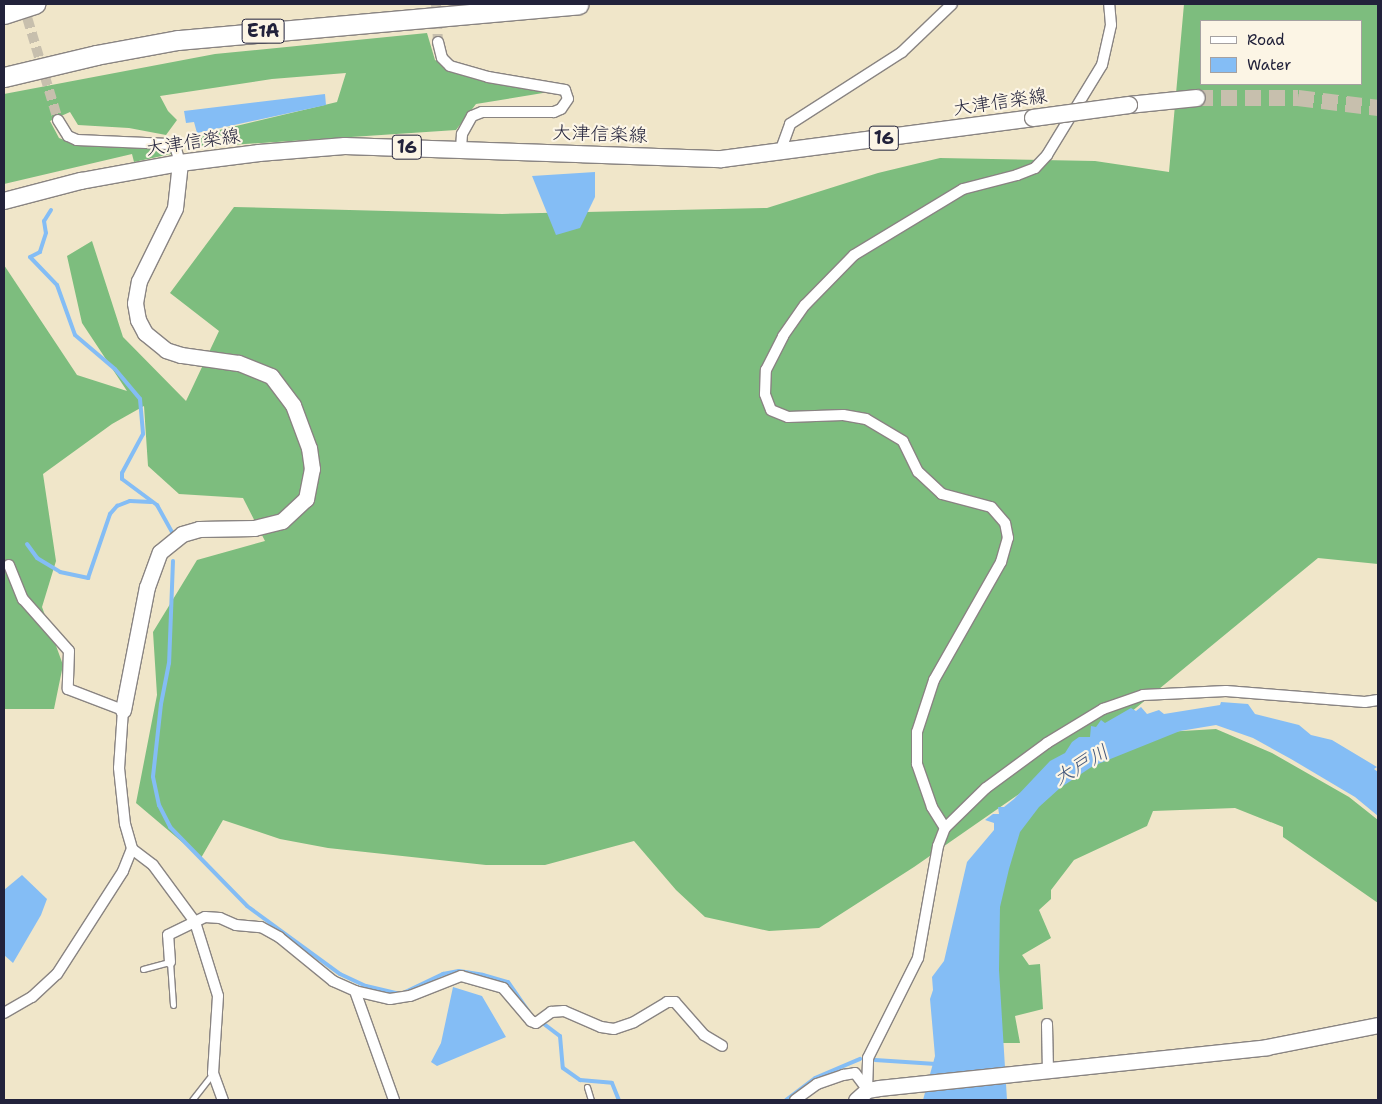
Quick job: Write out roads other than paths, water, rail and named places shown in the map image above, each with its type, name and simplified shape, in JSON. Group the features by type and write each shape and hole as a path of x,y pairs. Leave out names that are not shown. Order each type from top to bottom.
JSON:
{"highway":[{"path":"4,14 35,4"},
{"name":"E1A","path":"4,76 96,55 178,40 578,4"}],"main road":[{"name":"大津信楽線","path":"4,201 81,181 180,162 345,146 461,148 722,159 1129,105 1197,98"}],"street":[{"path":"780,152 790,124 902,52 952,4"},
{"path":"945,828 932,807 917,764 918,732 934,680 1001,562 1008,538 1005,523 991,507 942,494 918,472 903,441 866,419 843,415 788,417 772,410 764,394 766,370 783,336 805,306 854,255 963,189 1017,175 1035,168 1047,156 1102,65 1112,25 1109,4"},
{"path":"438,42 442,58 450,66 488,77 565,90 568,98 561,109 554,112 482,112 472,116 462,134 461,148"},
{"path":"4,1013 32,997 57,974 123,872 132,849 120,787 123,710 147,587 160,552 182,534 199,529 254,528 282,520 306,500 312,470 309,448 296,412 283,389 271,376 238,363 181,356 166,350 145,333 138,320 135,303 139,281 175,208 180,162 176,149 169,144 77,140 68,136 58,120"},
{"path":"9,565 23,599 69,651 68,689 123,710"},
{"path":"864,1097 868,1058 918,958 938,846 945,828 986,788 1048,744 1103,709 1142,695 1226,691 1365,702 1378,700"},
{"path":"132,849 153,865 195,922 218,996 213,1073 223,1100"},
{"path":"170,962 168,935 205,917 261,927 279,937 333,981 356,991 390,999 410,996 462,976 503,988 539,1020 551,1012 564,1011 601,1028 614,1029 634,1022 667,1002 674,1002 704,1035 722,1046"},
{"path":"356,991 394,1100"},
{"path":"1047,1024 1048,1070"},
{"path":"864,1097 895,1086 1267,1047 1378,1025"},
{"path":"795,1100 816,1084 842,1075 855,1073 864,1097"}],"lane":[{"path":"143,969 170,962 173,1005"},
{"path":"192,1100 213,1073"},
{"path":"587,1087 591,1100"}],"water":[{"path":"325,94 326,105 197,133 194,122 186,123 184,111"},
{"path":"595,172 595,197 580,228 556,235 532,176"},
{"name":"大戸川","path":"1221,702 1248,704 1255,714 1299,725 1311,735 1332,740 1377,767 1374,769 1378,772 1378,816 1355,797 1291,759 1253,738 1216,725 1180,731 1093,766 1060,788 1039,807 1020,832 1009,869 1000,907 999,970 1007,1100 923,1100 935,1056 930,999 933,990 932,977 944,961 967,862 994,830 994,823 985,820 993,814 999,814 998,807 1004,807 1014,799 1050,761 1065,753 1072,742 1079,737 1090,737 1091,726 1096,727 1101,720 1105,723 1131,708 1136,711 1141,707 1147,714 1159,710 1164,714 1220,705"},
{"path":"22,875 47,899 41,915 13,963 4,955 4,890"},
{"path":"453,987 482,996 506,1037 437,1066 431,1062 441,1043"}],"waterway":[{"path":"51,210 44,221 46,233 40,252 30,257 57,285 75,335 115,369 140,399 143,434 122,473 122,479 157,505 172,532"},
{"path":"27,544 37,558 60,572 88,578 110,514 117,506 130,501 151,502"},
{"path":"173,561 169,663 161,704 153,777 159,805 170,827 247,906 340,974 366,986 401,994 443,974 459,971 483,975 508,982 529,1012"},
{"path":"540,1021 560,1036 563,1068 580,1080 612,1083 619,1100"},
{"path":"786,1100 815,1078 860,1059"},
{"path":"875,1060 936,1064"}],"tunnel":[{"path":"23,4 58,120"},
{"path":"436,4 438,42"},
{"path":"1197,98 1298,98 1378,108"}]}
